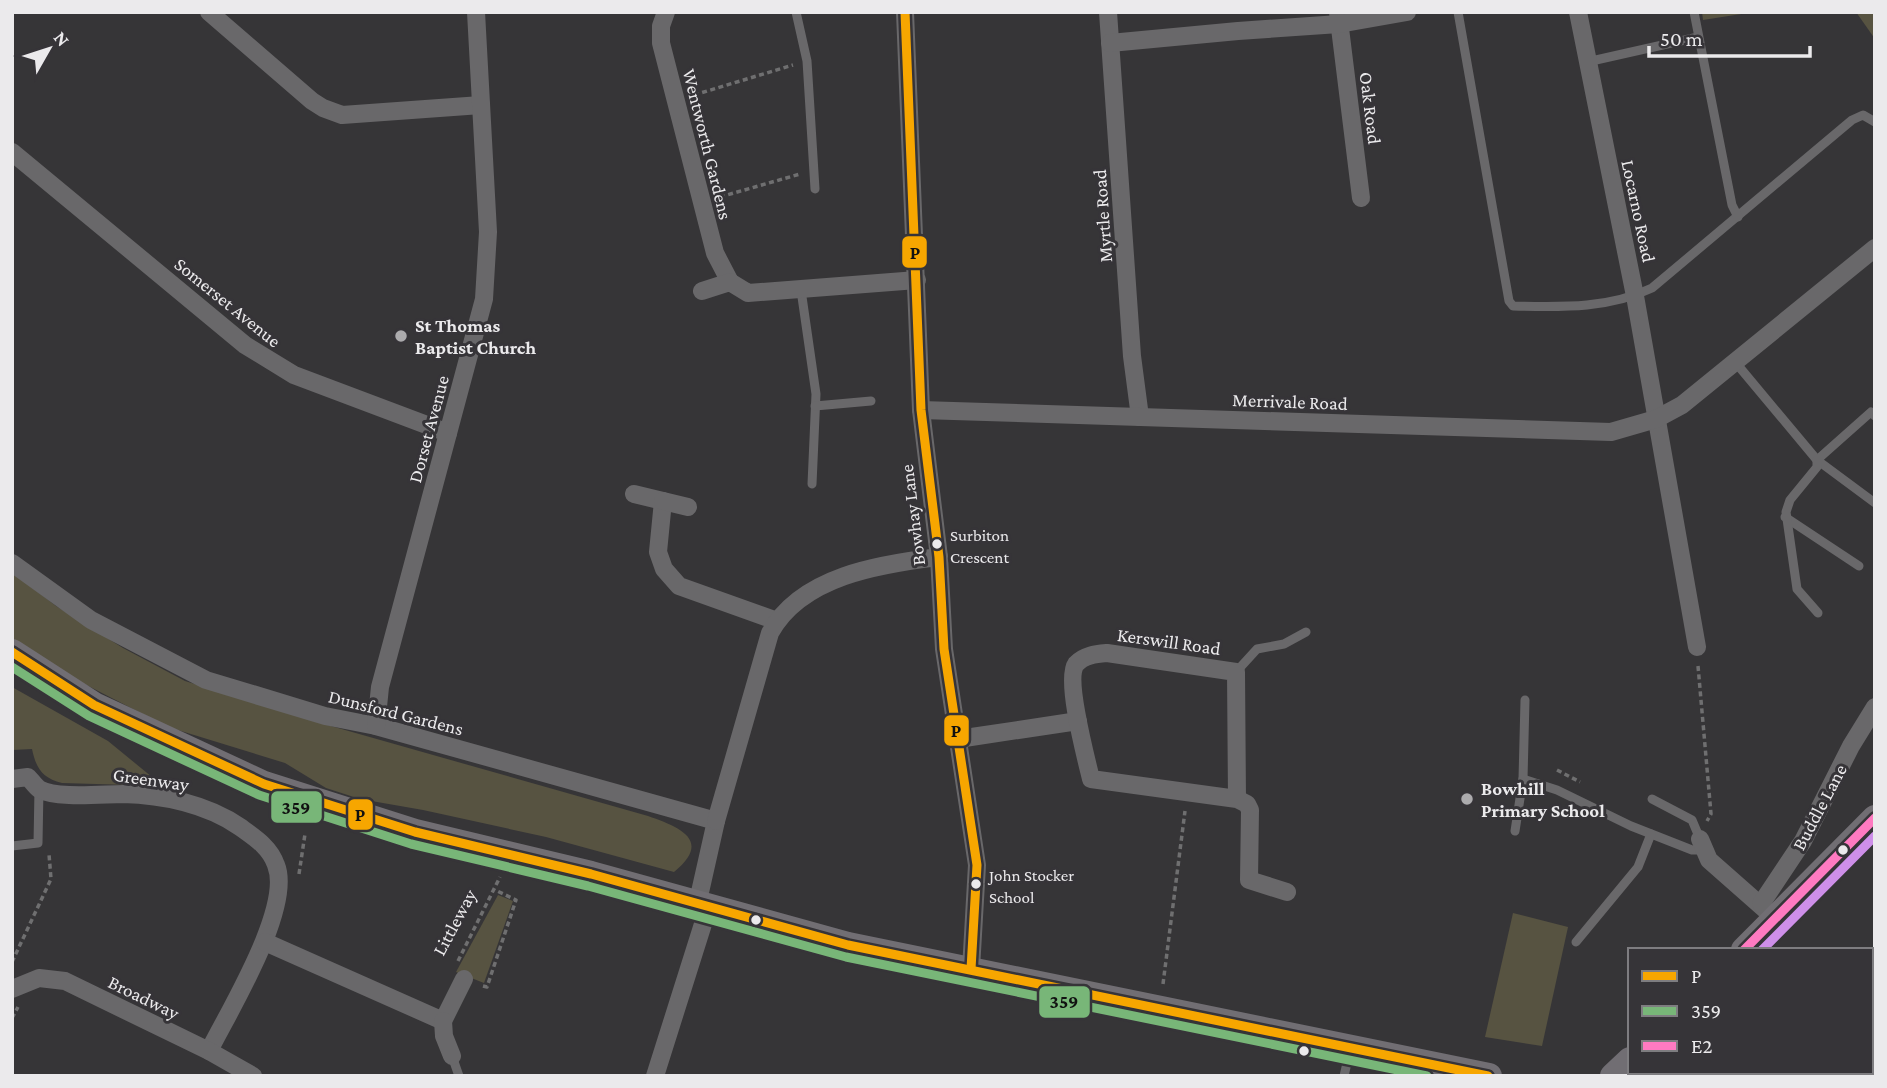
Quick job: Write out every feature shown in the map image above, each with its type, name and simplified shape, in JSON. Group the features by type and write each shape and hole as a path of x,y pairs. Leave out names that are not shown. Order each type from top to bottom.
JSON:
{"main road":[{"path":"12,652 94,705 264,784 415,832 703,903 848,945 1484,1075"},
{"name":"Buddle Lane","path":"1745,948 1768,912 1872,827"},
{"path":"1613,1076 1628,1062"}],"street":[{"path":"209,12 312,101 342,115 481,105"},
{"name":"Dorset Avenue","path":"376,726 380,687 481,312 487,273 488,232 476,12"},
{"name":"Wentworth Gardens","path":"666,12 661,26 661,43 715,253 730,282"},
{"name":"Bowhay Lane","path":"905,12 920,410 939,557 944,649 977,865 971,969"},
{"name":"Myrtle Road","path":"1108,12 1132,356 1140,417"},
{"path":"1110,43 1407,12"},
{"name":"Locarno Road","path":"1578,12 1635,296 1656,419"},
{"name":"Oak Road","path":"1338,18 1361,198"},
{"name":"Somerset Avenue","path":"12,152 245,345 272,364 319,385 448,433"},
{"name":"Merrivale Road","path":"920,410 1611,432 1656,419 1682,405 1875,248"},
{"path":"702,291 730,282 748,293 917,280"},
{"path":"1656,419 1697,647"},
{"path":"634,494 688,507"},
{"path":"663,501 658,552 664,569 679,586 777,621"},
{"path":"655,1076 703,903 716,821 767,644 777,621 783,613 825,584 861,570 939,557"},
{"name":"Dunsford Gardens","path":"12,563 91,620 206,680 325,716 376,726 716,821"},
{"name":"Kerswill Road","path":"1107,653 1236,672 1237,799 1091,779 1078,721 1072,673 1078,662 1092,654 1107,653"},
{"name":"Buddle Lane","path":"1768,912 1852,746 1875,707"},
{"path":"958,739 1078,721"},
{"name":"Greenway","path":"12,779 28,777 39,789 55,793 134,794 174,799 232,822 267,849 276,863 279,888 265,942 209,1051"},
{"path":"1237,799 1247,804 1250,810 1249,880 1287,892"},
{"path":"1702,844 1715,866 1768,912"},
{"path":"265,942 443,1021 444,1036 452,1056"},
{"name":"Broadway","path":"12,989 39,978 65,981 209,1051 253,1076"},
{"name":"Littleway","path":"443,1021 464,979"}],"lane":[{"path":"796,12 807,61 815,189"},
{"path":"1458,12 1509,300 1513,306 1569,308 1635,296 1652,288 1852,120 1863,116 1875,122"},
{"path":"1694,12 1732,205 1738,217"},
{"path":"1587,62 1698,37"},
{"path":"801,290 816,394 812,484"},
{"path":"1736,363 1817,460 1875,503"},
{"path":"815,406 871,401"},
{"path":"1818,613 1797,589 1786,517 1790,500 1817,467 1817,460 1871,412 1875,416"},
{"path":"1786,517 1859,566"},
{"path":"1236,672 1257,649 1284,644 1306,632"},
{"path":"1515,831 1523,779 1525,700"},
{"path":"1523,779 1558,790 1631,826 1692,850 1702,844 1692,820 1651,799"},
{"path":"12,846 38,843 39,789"},
{"path":"1576,942 1637,867 1651,834"},
{"path":"1344,1076 1350,1046"},
{"path":"452,1056 459,1076"}],"path":[{"path":"675,101 807,61"},
{"path":"701,202 814,171"},
{"path":"1697,647 1711,814 1702,844"},
{"path":"1557,770 1580,782"},
{"path":"1163,987 1188,792"},
{"path":"12,962 51,879 49,849"},
{"name":"Littleway","path":"495,890 516,900 487,987 464,979 451,975 495,890"}],"shaded area":[{"path":"1702,12 1754,12 1703,20"},
{"path":"1856,12 1875,12 1875,39"},
{"path":"12,572 56,606 123,648 185,681 331,726 648,816 680,830 691,843 691,851 674,872 546,837 360,799 326,788 285,763 168,727 67,675 12,639"},
{"path":"12,687 108,741 163,786 62,783 49,778 38,767 32,749 12,750"},
{"path":"498,895 513,901 484,983 456,972"},
{"path":"1513,913 1568,927 1542,1046 1485,1037"}],"transit line":[{"name":"P","path":"905,12 921,410 939,557 944,649 977,865 971,969"},
{"name":"P","path":"12,652 94,705 264,784 415,832 591,874 848,945 1488,1076"},
{"name":"359","path":"12,667 89,716 259,795 411,844 588,886 846,957 1427,1076"},
{"name":"E2","path":"1746,948 1875,818"},
{"path":"1764,948 1875,836"}],"place":[{"name":"St Thomas Baptist Church","path":"401,336"},
{"name":"Surbiton Crescent","path":"937,544"},
{"name":"Bowhill Primary School","path":"1467,799"},
{"name":"John Stocker School","path":"976,884"}]}
